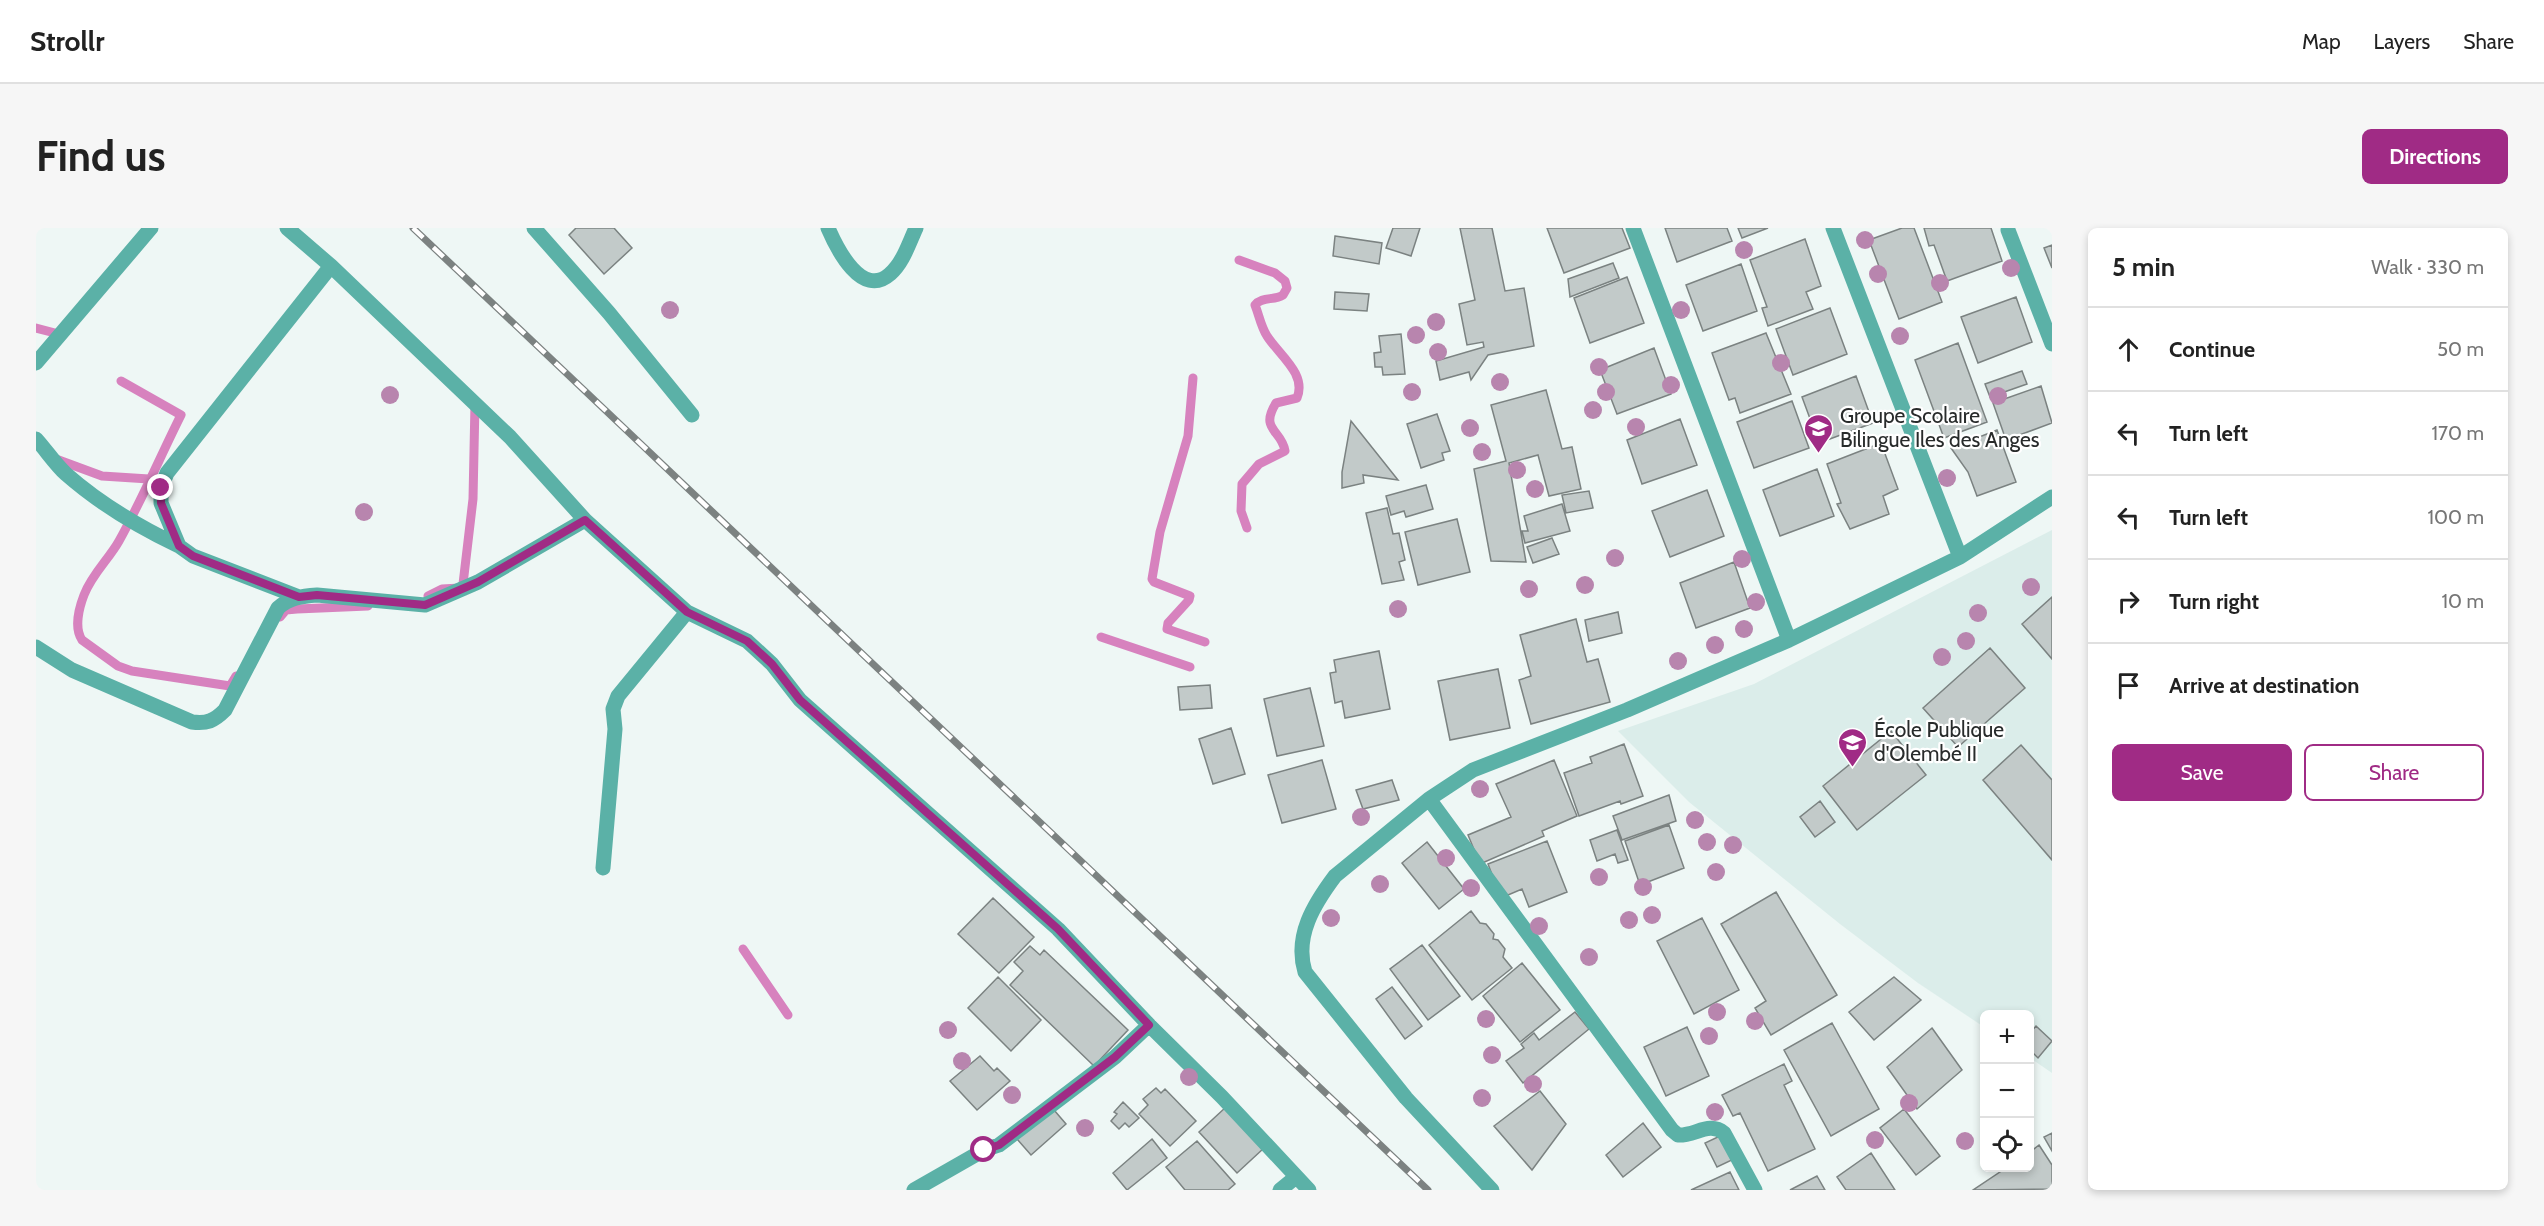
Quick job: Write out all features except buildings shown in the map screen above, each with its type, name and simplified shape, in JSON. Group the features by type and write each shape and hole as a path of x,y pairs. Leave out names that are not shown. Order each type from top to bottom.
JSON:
{"street":[{"path":"36,363 151,228"},
{"path":"287,228 331,266 510,437 585,520 687,612 747,641 772,664 800,700 1058,929 1309,1190"},
{"path":"534,228 692,415"},
{"path":"828,228 854,273 868,279 879,280 890,274 900,260 916,228"},
{"path":"1633,228 1789,640"},
{"path":"1833,228 1960,557"},
{"path":"2008,230 2052,344"},
{"path":"179,546 161,503 161,488 167,473 331,266"},
{"path":"36,439 64,473 146,530 179,546 193,556 299,597"},
{"path":"1492,1190 1406,1098 1305,972 1300,956 1302,934 1335,876 1429,799 1473,770 1628,710 1789,640 1960,557 2052,497"},
{"path":"36,647 72,670 192,723 205,724 216,719 225,710 278,608 285,602 299,597 317,595 425,605 478,582 585,520"},
{"path":"603,868 615,729 614,709 618,696 687,612"},
{"path":"1429,799 1672,1130 1678,1135 1686,1136 1711,1126 1718,1128 1724,1133 1755,1190"},
{"path":"914,1190 984,1150 999,1145 1115,1057 1149,1025"},
{"path":"1280,1190 1296,1177"}],"shaded area":[{"name":"École Publique d'Olembé II","path":"2052,530 2052,1073 2034,1061 2034,1010 1980,1010 1980,1024 1918,983 1840,924 1689,802 1618,731 1754,684"}],"waterway":[{"path":"1239,260 1275,273 1285,281 1287,288 1283,295 1261,300 1255,305 1265,332 1295,373 1299,389 1297,398 1276,403 1271,412 1271,425 1285,451 1259,464 1242,484 1241,511 1247,528"},
{"path":"36,328 55,333"},
{"path":"1193,378 1188,436 1160,532 1152,579 1154,582 1190,596 1168,623 1167,629 1205,642"},
{"path":"121,381 181,415 115,548 87,587 79,612 78,630 82,640 118,666 132,671 230,686 236,676"},
{"path":"428,596 442,589 460,588 463,584 473,499 475,403"},
{"path":"56,459 102,476 149,479"},
{"path":"280,617 286,610 368,606"},
{"path":"1101,637 1190,667"},
{"path":"743,949 788,1015"}],"railway":[{"path":"413,228 1428,1190"}],"place":[{"name":"Groupe Scolaire Bilingue Iles des Anges","path":"1819,454"},
{"name":"École Publique d'Olembé II","path":"1853,768"}],"route":[{"path":"161,488 161,503 179,546 193,556 299,597 317,595 425,605 442,600 478,582 585,520 687,612 747,641 772,664 800,700 1058,929 1149,1025 1115,1057 999,1145 984,1150"}]}
